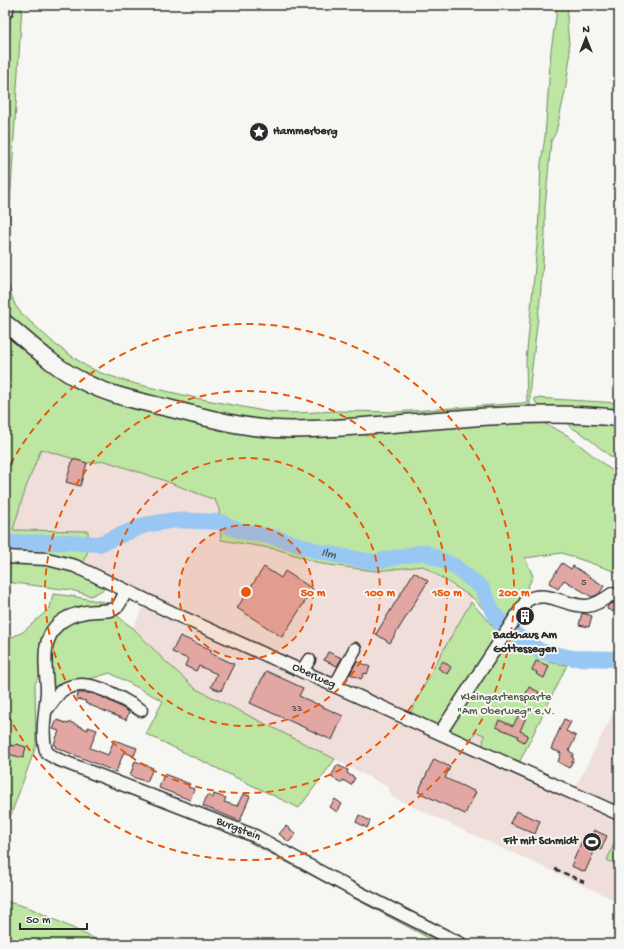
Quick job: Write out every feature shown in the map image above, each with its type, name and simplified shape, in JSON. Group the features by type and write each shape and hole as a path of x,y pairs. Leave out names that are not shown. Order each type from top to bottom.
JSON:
{"main road":[{"path":"5,5 5,10"},
{"path":"5,323 60,368 97,388 162,406 251,427 276,430 308,430 533,414 585,415 619,418"}],"street":[{"name":"Oberweg","path":"5,557 47,559 85,567 126,591 619,814"},
{"name":"Burgstein","path":"126,591 117,607 112,610 82,612 70,615 56,626 51,633 46,649 46,710 44,747 47,753 51,757 255,836 348,887 461,944"},
{"path":"440,733 527,600 533,596 541,596 588,606 596,604 612,594 619,597"},
{"path":"335,686 355,649"},
{"path":"302,671 309,660"},
{"path":"46,710 53,703 60,692 81,684 96,687 141,710"}],"shaded area":[{"path":"41,449 87,463 105,461 160,479 216,500 219,509 221,540 276,549 322,564 375,571 423,566 473,598 410,713 447,732 476,731 484,735 483,746 567,784 576,786 619,702 619,902 392,797 388,787 196,689 164,660 133,628 149,596 94,570 83,562 88,551 13,531 25,490"}],"green space":[{"path":"11,5 22,5 6,272 9,288 15,305 21,313 56,345 86,366 101,373 136,384 196,398 269,412 295,413 339,411 397,412 527,402 526,361 538,235 541,163 545,137 551,50 557,5 568,5 567,21 570,57 565,92 556,132 551,141 545,208 545,234 540,300 530,384 530,406 528,408 333,423 248,421 113,388 62,363 15,322 8,313 5,294 5,104"},
{"path":"5,334 71,381 260,434 531,421 546,424 567,435 619,476 619,573 562,553 525,558 533,576 517,609 507,623 506,621 502,629 473,598 423,566 375,571 322,564 276,549 221,540 219,509 215,500 160,479 105,461 87,463 41,449 25,490 13,530 88,531 88,551 83,562 47,555 5,554"},
{"path":"534,398 619,403 619,413 540,407"},
{"path":"570,420 619,424 619,463 584,435 569,426"},
{"path":"5,561 61,565 108,587 91,596 71,590 5,582"},
{"path":"53,594 109,603 106,607 86,608 43,645 40,674 35,684 36,746 5,831 5,640 23,632 50,608"},
{"path":"471,602 500,634 443,721 434,725 410,713 441,654"},
{"path":"115,614 133,628 164,660 196,689 335,759 299,808 146,734 163,701 110,673 49,691 51,644 64,622 78,615"},
{"name":"Kleingartensparte \"Am Oberweg\" e.V.","path":"514,642 539,657 552,662 567,665 519,763 483,746 484,735 476,732 470,740 447,732 501,647 504,646 509,649"},
{"path":"242,833 454,944 440,944 234,834"},
{"path":"619,835 619,866 607,860"},
{"path":"5,901 30,908 106,944 5,944"}],"building":[{"path":"73,459 87,463 80,486 66,482"},
{"path":"562,563 571,569 573,566 604,586 599,594 592,597 564,580 558,589 549,583"},
{"path":"264,567 281,578 285,571 313,589 282,637 237,608"},
{"path":"414,572 428,581 390,643 376,634"},
{"path":"613,603 619,604 619,614 607,609 608,605"},
{"path":"582,613 592,616 589,627 579,625"},
{"path":"180,636 212,650 210,653 234,664 221,691 211,687 217,674 199,666 196,671 185,666 188,659 172,652"},
{"path":"328,652 342,658 337,666 324,660"},
{"path":"357,661 370,667 367,674 364,673 361,679 350,674"},
{"path":"443,661 451,667 447,674 438,668"},
{"path":"536,661 549,666 544,678 532,670"},
{"path":"266,671 303,688 299,696 343,716 332,740 250,703"},
{"path":"529,687 539,692 535,699 526,694"},
{"path":"78,693 91,693 119,706 129,712 126,720 85,703 86,701 77,699"},
{"path":"521,710 528,713 520,731 528,735 524,742 517,738 518,736 496,727 499,720 513,726"},
{"path":"564,719 571,722 566,731 576,736 569,751 574,754 572,757 574,759 569,768 558,762 561,753 551,749"},
{"path":"57,720 69,724 70,722 88,730 88,727 97,730 90,748 108,755 114,740 137,748 134,756 124,752 116,772 55,747 56,745 54,744 59,731 53,729"},
{"path":"5,744 15,746 16,744 26,747 23,758 5,753"},
{"path":"434,759 450,767 445,778 476,792 465,814 418,792"},
{"path":"135,761 153,768 147,782 130,776"},
{"path":"337,765 348,770 347,773 355,778 351,785 343,780 342,783 331,777"},
{"path":"164,774 190,784 188,787 194,789 190,800 159,788"},
{"path":"214,794 226,798 224,802 237,806 243,794 250,796 240,821 203,806 207,795 213,798"},
{"path":"335,799 342,804 337,812 330,807"},
{"path":"516,811 540,821 535,834 510,823"},
{"path":"359,815 370,821 367,828 356,822"},
{"path":"286,826 296,834 289,842 279,834"},
{"path":"594,830 607,836 601,850 596,847 585,872 571,866 582,841 584,842 586,839 589,840"}],"waterway":[{"name":"Ilm","path":"5,543 67,542 99,544 145,525 175,520 220,522 237,530 278,538 320,552 373,562 424,552 454,566 482,588 494,614 501,623 540,651 573,658 619,659"}],"railway":[{"path":"555,869 584,882"}],"place":[{"name":"Hammerberg","path":"259,132"},
{"name":"Backhaus Am Gottessegen","path":"525,616"},
{"name":"Fit mit Schmidt","path":"592,842"}]}
